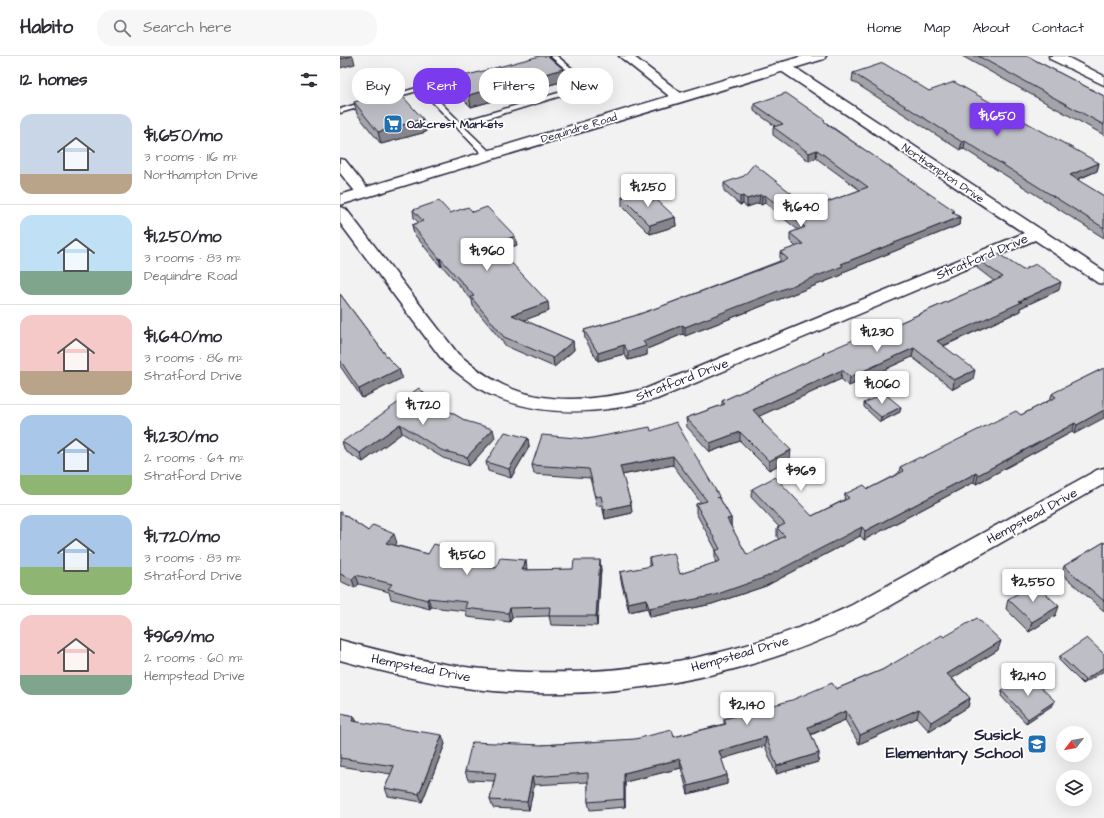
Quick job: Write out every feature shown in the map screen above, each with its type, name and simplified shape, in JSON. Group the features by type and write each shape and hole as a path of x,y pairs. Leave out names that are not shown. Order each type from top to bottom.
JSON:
{"main road":[{"name":"Dequindre Road","path":"340,200 819,56"}],"street":[{"path":"625,56 679,98"},
{"path":"1055,56 1104,81"},
{"name":"Northampton Drive","path":"782,66 1104,279"},
{"path":"340,163 363,192"},
{"name":"Stratford Drive","path":"340,212 451,358 461,367 481,382 510,396 525,400 563,405 587,406 610,403 650,394 1036,234"},
{"name":"Hempstead Drive","path":"340,650 396,666 504,681 576,682 626,678 684,670 782,644 832,624 904,587 1104,475"}],"lane":[{"path":"458,125 590,86 553,56"},
{"path":"340,111 413,91"},
{"path":"438,104 488,155"}],"building":[{"path":"340,56 351,56 340,59"},
{"path":"540,56 548,56 562,68 557,68 557,71 549,73 549,68 495,68"},
{"path":"978,56 1027,56 1104,96 1104,125"},
{"path":"883,63 929,91 954,82 1099,163 1070,175 1104,196 1104,228 965,141 962,142 853,73"},
{"path":"479,72 479,92 471,94 471,74"},
{"path":"786,93 825,120 823,120 828,125 955,211 952,212 960,217 841,264 843,266 685,327 683,325 643,341 646,346 628,352 624,345 598,353 584,330 634,316 788,259 780,252 803,244 790,233 805,227 765,195 747,199 743,196 740,197 724,183 744,176 754,164 804,203 818,197 825,203 868,187 817,150 809,153 773,127 783,124 754,104"},
{"path":"405,99 423,119 378,132 356,104 405,104"},
{"path":"642,191 652,201 657,200 675,217 650,225 622,197"},
{"path":"439,201 450,213 468,207 473,212 487,207 515,236 494,244 548,302 512,315 573,341 553,358 504,337 471,297 474,296 439,258 412,225 423,221 413,210"},
{"path":"994,251 1023,270 1036,264 1061,282 1019,301 1022,302 937,341 975,370 954,380 914,348 850,377 842,370 753,410 763,421 762,422 791,450 769,461 740,432 710,443 686,418 725,404 722,401 824,354 823,353 858,338 861,340 1003,277 978,260"},
{"path":"340,294 388,358 399,369 359,389 340,360"},
{"path":"1104,368 1104,410 1077,425 1075,423 978,475 976,473 865,531 862,527 766,577 712,596 649,608 646,599 628,603 620,572 651,566 649,558 674,553 680,574 720,561 715,551 720,549 696,504 707,501 673,456 620,466 631,504 604,510 601,496 596,497 589,469 532,465 542,435 587,439 650,427 651,431 676,422 719,496 717,498 719,497 731,518 727,519 747,555 785,536 777,528 785,524 752,489 775,477 812,516 849,498 845,494 864,485 868,489 904,471 900,467 1016,411 1021,415 1056,397 1052,394 1055,392"},
{"path":"419,388 433,402 466,421 493,429 467,457 441,450 400,424 360,453 342,442"},
{"path":"884,393 901,407 881,417 864,403"},
{"path":"505,432 528,438 509,469 486,462"},
{"path":"340,512 368,531 373,525 394,534 386,543 428,554 434,544 458,551 450,563 496,568 500,558 526,560 522,570 573,569 574,560 600,560 596,616 549,616 550,607 510,608 508,613 465,608 467,602 428,598 427,600 388,589 392,584 356,575 352,579 340,574"},
{"path":"1104,542 1104,601 1064,566"},
{"path":"1035,584 1059,606 1032,622 1008,599"},
{"path":"977,618 1001,641 947,674 970,698 931,722 919,709 860,735 846,711 808,727 819,753 777,766 766,737 719,751 727,775 688,786 680,759 624,773 624,799 588,802 588,773 532,777 527,802 490,800 496,773 465,771 472,742 542,745 635,739 672,730 674,737 726,724 724,719 792,700 832,683 836,689 882,670 942,635 944,637"},
{"path":"1087,638 1104,654 1104,667 1085,680 1060,656"},
{"path":"1028,675 1055,701 1028,719 1002,691"},
{"path":"340,713 354,716 352,721 442,735 419,794 385,788 394,766 340,758"}],"place":[{"name":"Oakcrest Markets","path":"393,124"},
{"name":"Susick Elementary School","path":"1037,744"}]}
